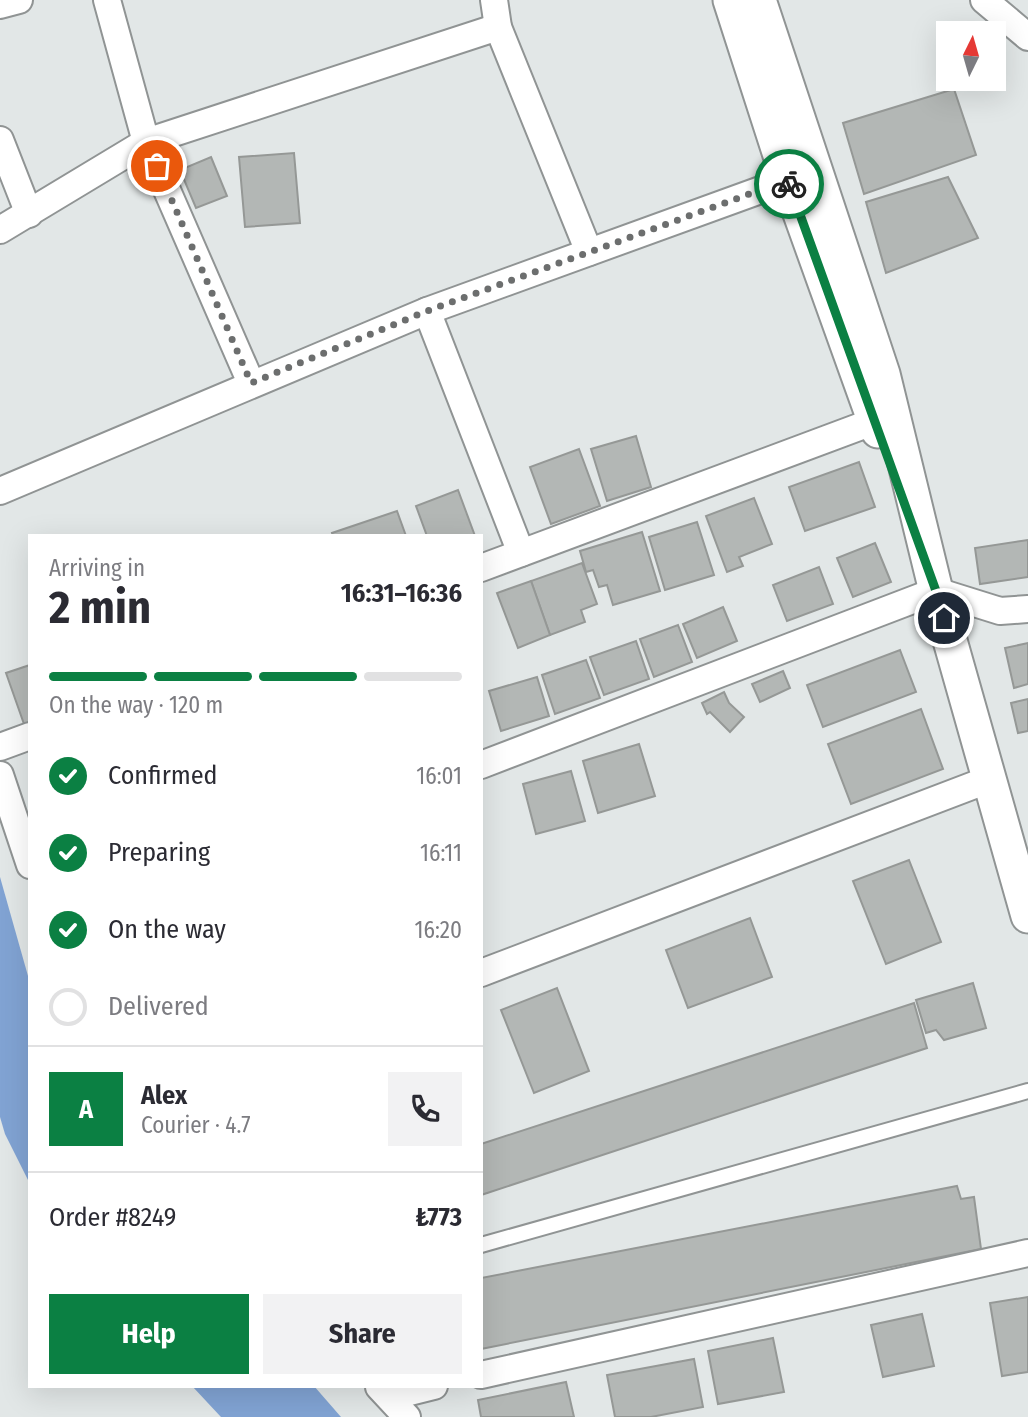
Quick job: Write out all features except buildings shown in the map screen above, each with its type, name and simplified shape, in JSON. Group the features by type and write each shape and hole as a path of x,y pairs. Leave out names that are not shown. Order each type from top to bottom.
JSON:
{"street":[{"path":"0,5 19,0"},
{"path":"107,0 146,142 251,383"},
{"path":"494,0 498,27 589,252"},
{"path":"730,0 788,180 936,591"},
{"path":"759,0 883,374 936,591 1026,898"},
{"path":"984,0 1028,37"},
{"path":"0,230 146,142 498,27"},
{"path":"0,140 29,214"},
{"path":"0,491 427,311 788,180"},
{"path":"427,311 521,553"},
{"path":"483,567 875,421"},
{"path":"483,764 936,591 1000,611 1028,609"},
{"path":"0,747 28,737"},
{"path":"0,775 28,859"},
{"path":"483,972 990,779"},
{"path":"483,1375 1028,1252"},
{"path":"392,1400 428,1388"}],"lane":[{"path":"483,1244 1028,1091"}],"water":[{"path":"0,877 28,976 28,1180 5,1134 0,1117"},
{"path":"194,1388 316,1388 341,1417 221,1417"}],"way so far":[{"path":"157,166 251,383 427,311 788,180 789,184"}],"route":[{"path":"789,184 944,618"}]}
